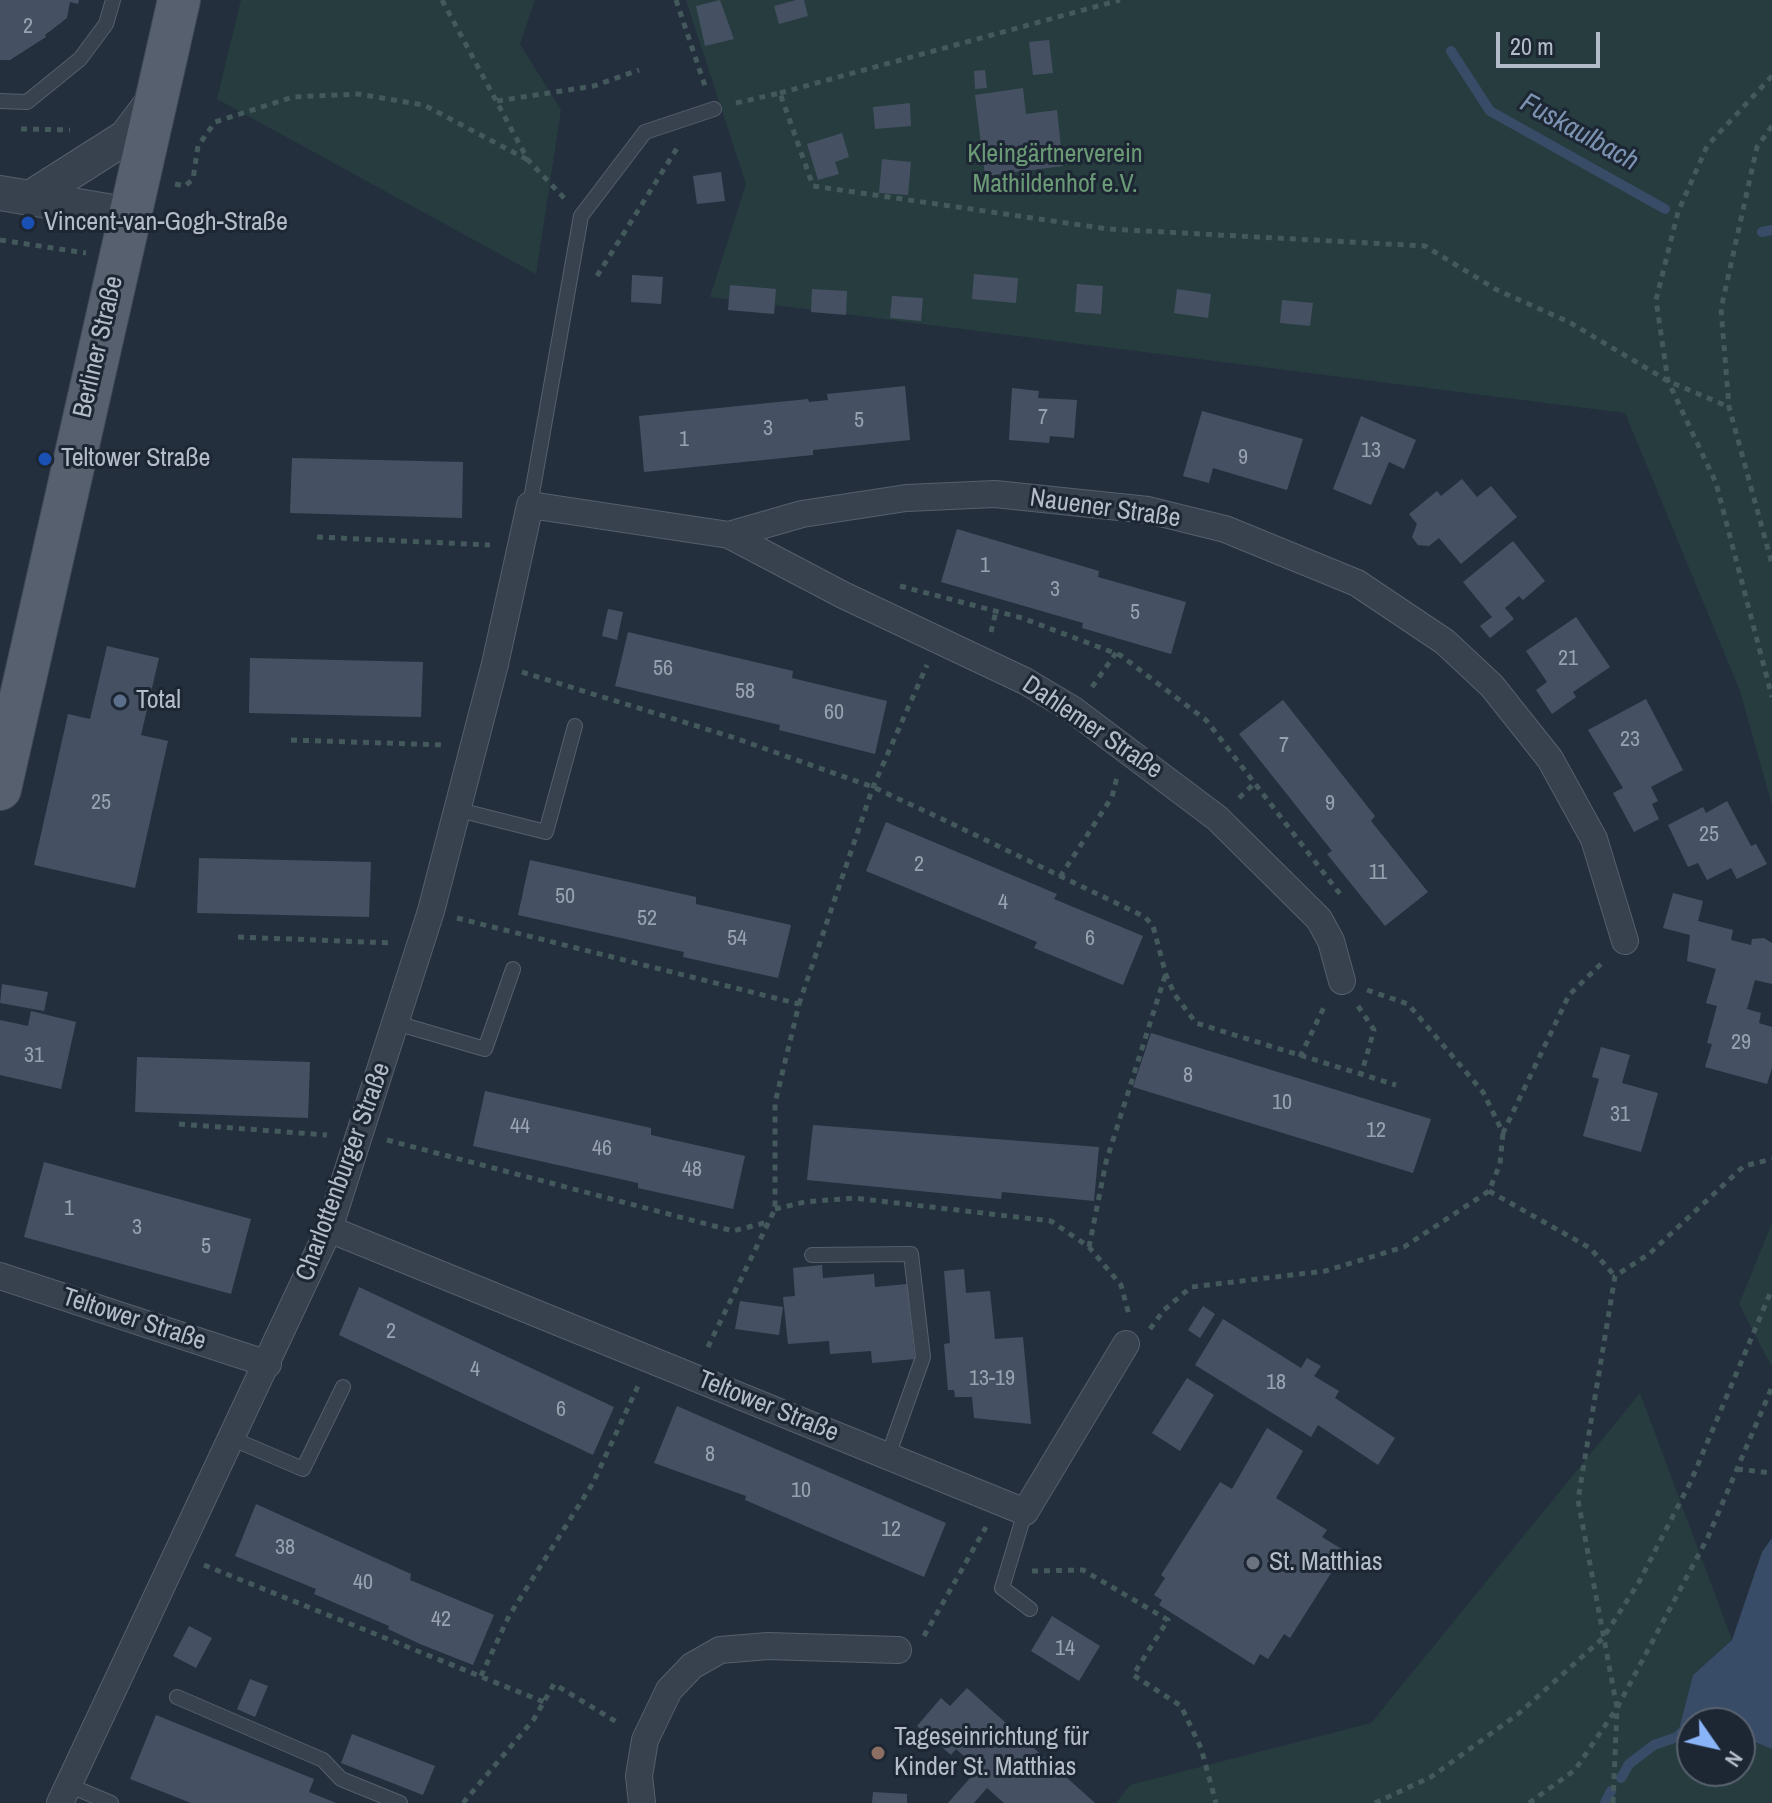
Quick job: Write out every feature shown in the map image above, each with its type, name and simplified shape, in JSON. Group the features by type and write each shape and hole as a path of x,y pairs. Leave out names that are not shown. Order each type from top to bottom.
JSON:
{"main road":[{"name":"Berliner Straße","path":"0,789 179,0"}],"street":[{"path":"15,195 126,137 158,93"},
{"path":"15,195 135,196"},
{"name":"Nauener Straße","path":"530,505 729,535 802,514 906,498 995,494 1148,510 1225,529 1357,583 1445,642 1492,686 1550,759 1594,839 1625,941"},
{"name":"Charlottenburger Straße","path":"64,1794 329,1229 360,1141 431,911 495,664 530,505"},
{"name":"Dahlemer Straße","path":"729,535 843,595 1025,681 1072,709 1128,749 1217,818 1319,919 1331,941 1342,981"},
{"name":"Teltower Straße","path":"329,1229 1013,1507"},
{"name":"Teltower Straße","path":"0,1276 268,1364"},
{"path":"1013,1507 1126,1344"},
{"path":"642,1803 639,1776 645,1740 669,1690 692,1666 720,1650 768,1646 898,1650"}],"lane":[{"path":"0,101 27,102 80,59 106,24 113,0"},
{"path":"530,505 581,216 645,132 714,109"},
{"path":"459,810 546,832 575,726"},
{"path":"396,1023 485,1049 513,969"},
{"path":"812,1255 911,1254 923,1357 888,1456"},
{"path":"233,1439 303,1469 343,1387"},
{"path":"1013,1507 1007,1572 1002,1588 1030,1609"},
{"path":"177,1697 323,1760 341,1779 400,1803"},
{"path":"64,1794 111,1803"}],"path":[{"path":"442,0 528,160 581,216"},
{"path":"676,0 714,109"},
{"path":"593,283 685,136 714,109 1120,0"},
{"path":"497,101 594,86 639,70"},
{"path":"1772,76 1707,146 1678,212 1656,300 1668,381 1716,483 1772,697"},
{"path":"780,93 813,186 1108,229 1425,246 1497,290 1569,322 1668,381 1729,407"},
{"path":"135,196 185,186 193,179 198,146 215,122 293,97 358,94 424,105 528,160"},
{"path":"1772,126 1757,147 1721,309 1729,407 1772,564"},
{"path":"0,240 88,253"},
{"path":"317,537 519,547"},
{"path":"891,583 996,611 1116,653 1206,720 1343,898"},
{"path":"989,640 996,611"},
{"path":"1104,673 1116,653"},
{"path":"495,664 732,737 873,787 1145,917 1153,926 1166,975 1196,1023 1396,1085"},
{"path":"694,1377 775,1209 775,1103 799,1004 873,787 920,681"},
{"path":"291,740 474,745"},
{"path":"1060,877 1112,797 1128,749"},
{"path":"431,911 799,1004"},
{"path":"238,937 421,944"},
{"path":"775,1209 805,1202 854,1198 1051,1221 1089,1247 1121,1285 1129,1318 1126,1344 1143,1338 1164,1310 1191,1287 1355,1264 1404,1247 1489,1191 1500,1164 1503,1133 1569,995 1625,941"},
{"path":"1089,1247 1106,1162 1166,975"},
{"path":"1342,981 1408,1004 1483,1092 1503,1133"},
{"path":"1342,981 1374,1030 1361,1075"},
{"path":"1300,1057 1320,1013"},
{"path":"179,1124 327,1135 360,1141 733,1231 769,1222"},
{"path":"1613,1803 1617,1708 1578,1500 1615,1276 1649,1254 1744,1166 1772,1159"},
{"path":"1489,1191 1590,1248 1615,1276"},
{"path":"1375,1803 1431,1777 1518,1714 1603,1638 1639,1582 1691,1481 1772,1289"},
{"path":"481,1676 509,1616 593,1483 650,1359"},
{"path":"1529,1803 1575,1770 1617,1708 1708,1537 1772,1387"},
{"path":"1737,1469 1772,1473"},
{"path":"898,1650 922,1641 931,1620 1013,1507"},
{"path":"1007,1572 1083,1570 1168,1620 1133,1675 1181,1706 1201,1748 1216,1803"},
{"path":"221,1572 544,1702"},
{"path":"463,1803 544,1702 554,1684 645,1740"}],"green space":[{"path":"241,0 535,0 520,44 561,110 536,274 217,99"},
{"name":"Kleingärtnerverein Mathildenhof e.V.","path":"686,0 1772,0 1772,805 1740,691 1625,413 710,297 746,184"},
{"path":"1772,1223 1772,1367 1739,1304"},
{"path":"1640,1393 1732,1640 1693,1675 1685,1707 1676,1707 1676,1787 1756,1787 1756,1742 1772,1749 1772,1803 1116,1803 1130,1785 1371,1723"}],"water":[{"path":"1772,1538 1772,1749 1756,1742 1756,1707 1685,1707 1693,1675 1732,1640 1762,1552"}],"building":[{"path":"0,0 79,0 78,4 70,2 67,18 46,37 10,60 0,60"},
{"path":"720,0 734,39 705,46 696,6"},
{"path":"804,0 808,16 779,24 774,6"},
{"path":"1049,40 1053,73 1033,75 1029,42"},
{"path":"985,70 987,88 975,89 974,71"},
{"path":"1023,88 1026,114 1057,110 1063,166 985,176 975,95"},
{"path":"910,103 911,126 875,129 873,107"},
{"path":"842,133 849,157 835,162 839,174 818,180 807,144"},
{"path":"882,159 911,162 908,195 879,193"},
{"path":"721,172 725,201 697,204 693,176"},
{"path":"974,274 1018,278 1016,303 972,299"},
{"path":"632,275 663,277 661,304 631,302"},
{"path":"1077,284 1103,286 1101,314 1075,312"},
{"path":"730,285 776,289 774,314 728,310"},
{"path":"812,289 847,291 846,315 811,312"},
{"path":"1177,289 1211,294 1208,318 1174,313"},
{"path":"892,296 923,298 921,321 890,318"},
{"path":"1282,300 1313,303 1310,326 1280,323"},
{"path":"905,386 910,440 813,450 813,455 644,472 639,416 808,399 809,402 828,400 827,394"},
{"path":"1012,388 1039,391 1038,398 1077,400 1074,438 1050,436 1049,443 1009,440"},
{"path":"1202,411 1303,439 1287,490 1213,468 1209,483 1183,476"},
{"path":"1361,416 1416,440 1404,469 1389,462 1371,505 1333,489"},
{"path":"292,458 463,462 462,518 290,513"},
{"path":"1462,479 1477,497 1491,486 1517,517 1461,564 1439,538 1429,546 1418,545 1412,537 1417,524 1409,514 1437,491 1441,496"},
{"path":"957,529 1099,571 1098,577 1186,602 1171,654 1082,628 1083,623 941,582"},
{"path":"1513,541 1545,581 1523,600 1519,596 1505,608 1514,619 1490,638 1480,626 1492,617 1463,582"},
{"path":"608,609 623,612 617,640 602,636"},
{"path":"1576,617 1610,667 1573,692 1576,697 1552,714 1536,690 1547,682 1526,651"},
{"path":"628,632 793,671 792,678 887,701 875,754 779,730 780,725 615,686"},
{"path":"107,646 159,658 141,735 168,741 135,888 34,865 68,714 90,719"},
{"path":"250,658 423,662 421,717 249,713"},
{"path":"1646,699 1683,770 1651,787 1658,801 1652,804 1659,819 1634,832 1613,793 1623,788 1588,730"},
{"path":"1283,700 1375,816 1371,821 1428,892 1385,926 1327,854 1332,851 1239,734"},
{"path":"1727,801 1751,846 1756,844 1767,864 1737,879 1731,868 1707,880 1698,863 1688,867 1668,825 1703,807 1706,813"},
{"path":"886,822 1057,894 1054,899 1143,936 1123,985 1034,948 1037,942 866,871"},
{"path":"199,858 371,862 369,917 197,913"},
{"path":"530,860 696,897 696,904 791,925 778,978 683,957 684,952 518,915"},
{"path":"1673,893 1703,901 1698,921 1733,930 1731,940 1751,945 1752,939 1764,938 1772,943 1772,984 1755,980 1747,1009 1761,1013 1759,1023 1772,1027 1772,1068 1767,1084 1705,1067 1712,1044 1707,1043 1717,1006 1706,1003 1716,969 1687,961 1690,935 1663,928"},
{"path":"2,984 48,992 44,1011 0,1003"},
{"path":"31,1011 76,1022 61,1089 0,1075 0,1020 28,1026"},
{"path":"1151,1033 1431,1119 1413,1173 1133,1087"},
{"path":"1601,1047 1630,1055 1622,1083 1658,1093 1641,1152 1583,1136 1599,1079 1592,1077"},
{"path":"137,1057 310,1062 308,1118 135,1112"},
{"path":"485,1091 651,1128 651,1135 745,1156 733,1209 638,1188 638,1183 473,1146"},
{"path":"813,1125 1099,1147 1094,1201 1002,1192 1001,1199 807,1180"},
{"path":"44,1162 251,1219 231,1294 24,1237"},
{"path":"822,1265 823,1278 874,1274 875,1287 907,1284 915,1359 872,1363 871,1351 830,1354 829,1341 788,1344 783,1297 795,1296 793,1268"},
{"path":"964,1269 966,1293 990,1291 995,1339 1023,1337 1031,1424 974,1418 972,1397 955,1397 954,1390 948,1390 944,1344 950,1343 944,1271"},
{"path":"359,1287 614,1407 593,1455 339,1335"},
{"path":"740,1301 783,1307 779,1335 735,1329"},
{"path":"1203,1306 1215,1314 1200,1338 1188,1330"},
{"path":"1223,1319 1301,1368 1307,1358 1321,1366 1314,1376 1339,1391 1335,1398 1395,1438 1378,1465 1318,1425 1311,1437 1195,1365"},
{"path":"1187,1378 1214,1395 1180,1451 1152,1433"},
{"path":"677,1406 946,1523 924,1577 745,1500 746,1496 654,1463"},
{"name":"St. Matthias","path":"1267,1428 1303,1451 1276,1498 1327,1530 1322,1537 1345,1551 1290,1638 1284,1634 1268,1659 1260,1654 1254,1665 1159,1605 1162,1600 1154,1595 1165,1578 1161,1575 1220,1482 1232,1489"},
{"path":"256,1504 411,1574 410,1580 494,1615 473,1665 420,1644 388,1629 389,1626 314,1594 316,1589 235,1556"},
{"path":"1052,1616 1100,1646 1079,1681 1031,1651"},
{"path":"189,1626 212,1638 196,1668 173,1656"},
{"path":"250,1679 268,1686 255,1717 237,1709"},
{"path":"967,1688 1095,1803 1004,1803 987,1788 974,1803 948,1803 978,1769 956,1749 951,1755 917,1726 941,1698 950,1706"},
{"path":"156,1715 314,1779 309,1792 336,1803 191,1803 130,1779"},
{"path":"352,1734 435,1766 423,1795 341,1763"},
{"path":"873,1792 907,1794 907,1803 872,1803"}],"waterway":[{"name":"Fuskaulbach","path":"1451,51 1490,111 1665,209"},
{"name":"Fuskaulbach","path":"1762,232 1772,230"},
{"path":"1621,1778 1629,1764 1654,1745 1676,1737"},
{"path":"1605,1803 1611,1791"}],"place":[{"name":"Vincent-van-Gogh-Straße","path":"28,223"},
{"name":"Teltower Straße","path":"45,459"},
{"name":"Total","path":"120,701"},
{"name":"St. Matthias","path":"1253,1563"},
{"name":"Tageseinrichtung für Kinder St. Matthias","path":"878,1753"}]}
